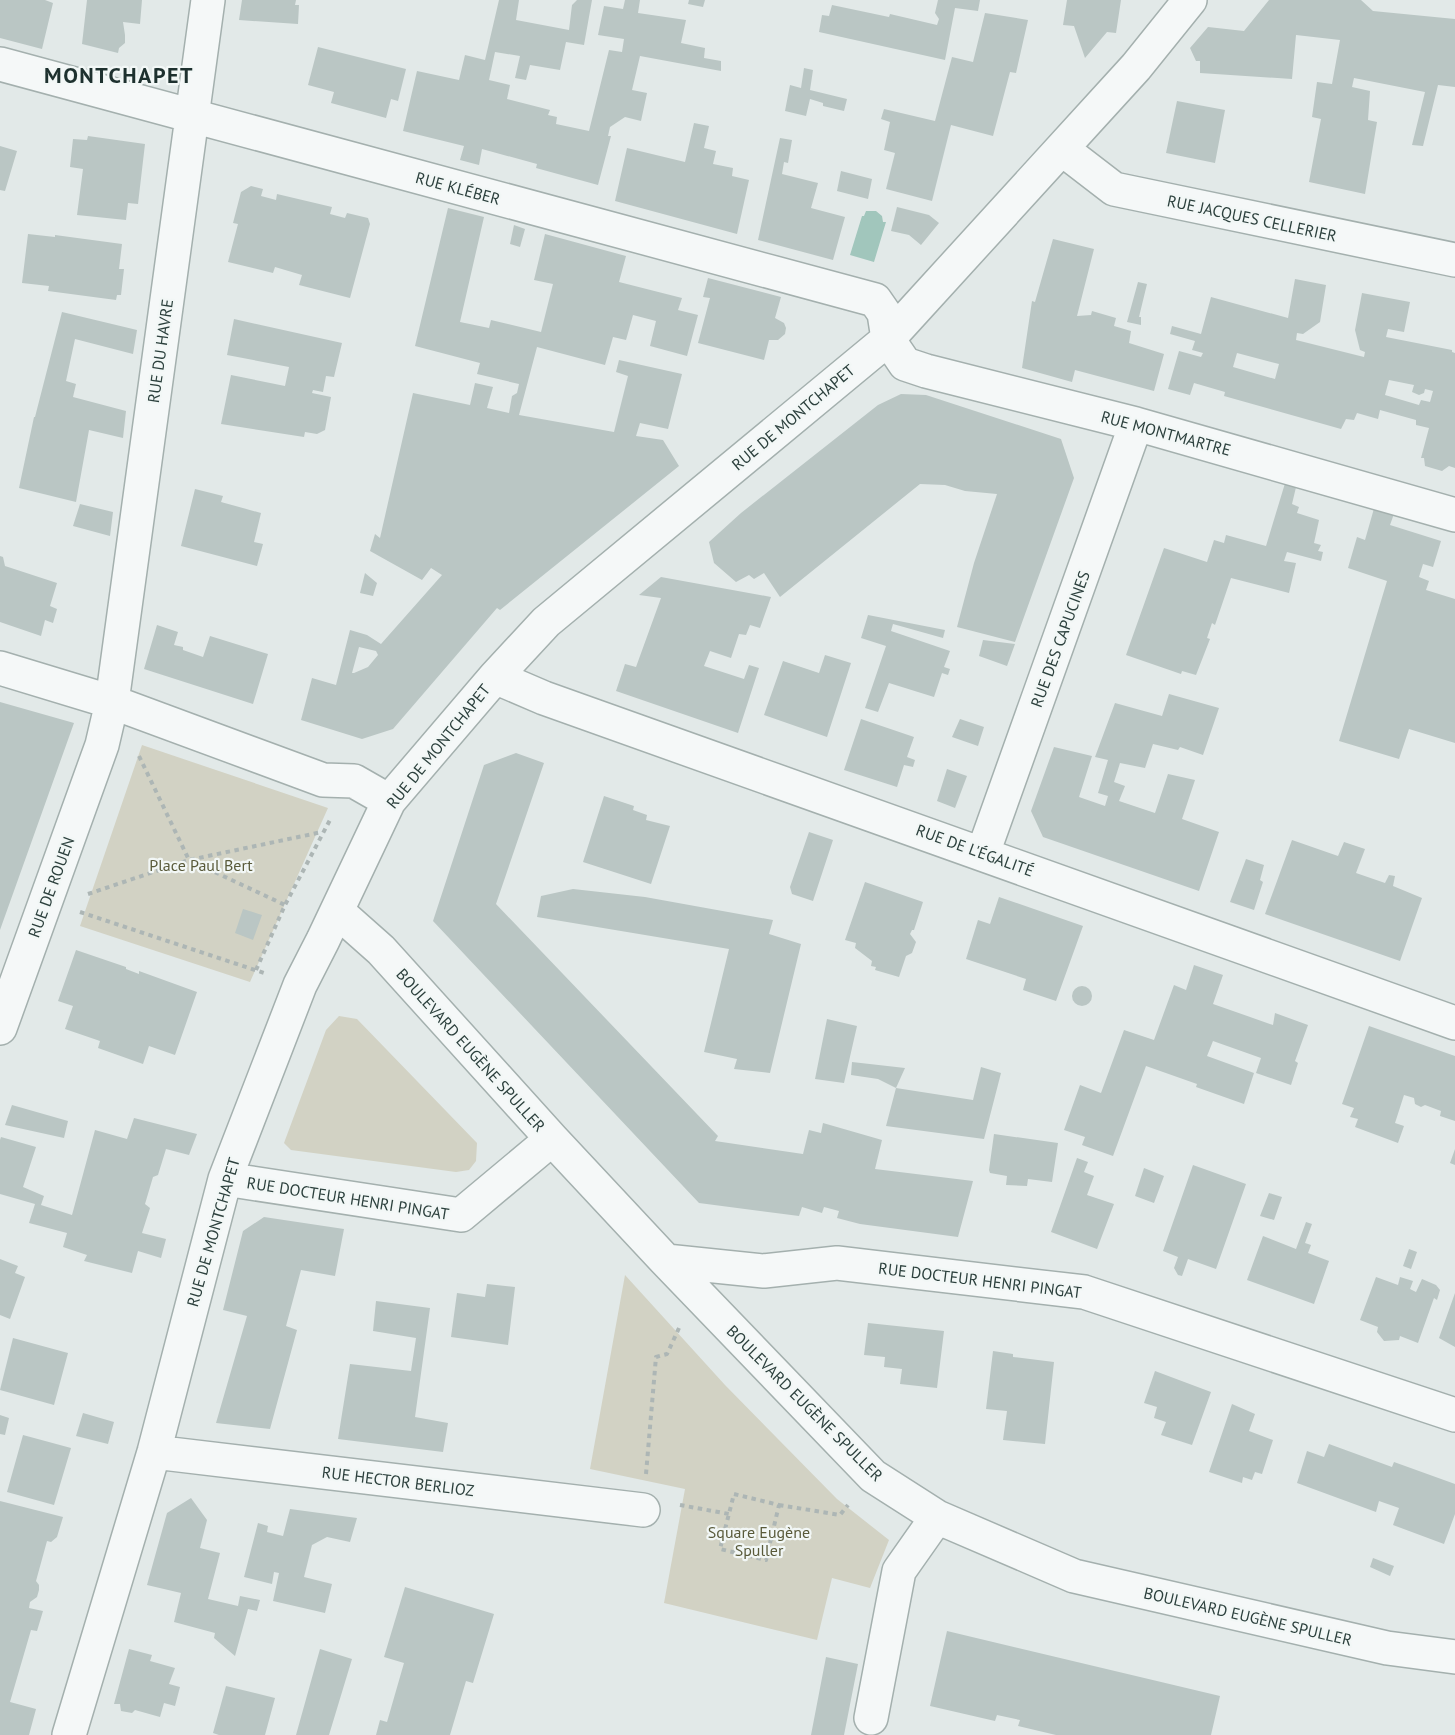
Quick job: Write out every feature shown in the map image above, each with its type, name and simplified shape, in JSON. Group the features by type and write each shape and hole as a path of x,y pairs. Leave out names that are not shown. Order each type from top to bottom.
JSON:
{"street":[{"name":"RUE DU HAVRE","path":"102,745 112,702 208,0"},
{"name":"RUE DE MONTCHAPET","path":"69,1735 154,1452 225,1179 300,985 389,801 495,677 546,622 888,339 1136,67 1190,0"},
{"name":"RUE KLÉBER","path":"0,64 875,300 884,313 888,339"},
{"name":"RUE JACQUES CELLERIER","path":"1062,149 1114,189 1455,260"},
{"name":"RUE MONTMARTRE","path":"888,339 905,364 926,371 1136,424 1455,515"},
{"name":"RUE DES CAPUCINES","path":"983,853 1136,424"},
{"path":"0,668 112,702 323,780 354,781 389,801"},
{"name":"RUE DE L'ÉGALITÉ","path":"495,677 544,698 1455,1023"},
{"name":"RUE DE ROUEN","path":"0,1028 51,903 102,745"},
{"name":"BOULEVARD EUGÈNE SPULLER","path":"337,911 381,950 666,1261 873,1476 937,1517 1074,1576 1387,1648 1455,1657"},
{"name":"RUE DOCTEUR HENRI PINGAT","path":"225,1179 461,1215 552,1139"},
{"name":"RUE DOCTEUR HENRI PINGAT","path":"666,1261 764,1272 837,1263 1084,1292 1455,1415"},
{"name":"RUE HECTOR BERLIOZ","path":"154,1452 643,1510"},
{"path":"871,1718 899,1571 937,1517"}],"path":[{"path":"139,756 189,860 285,905"},
{"path":"51,903 189,860 322,832 285,905 256,970"},
{"path":"51,903 300,985"},
{"path":"695,1292 668,1354 656,1357 643,1510 681,1505 729,1514"},
{"path":"779,1505 766,1560 720,1549 734,1494 779,1505 840,1515 873,1476"}],"green space":[{"name":"Place Paul Bert","path":"142,745 328,808 250,982 80,926"},
{"path":"339,1016 357,1019 477,1143 476,1161 469,1170 456,1172 291,1150 284,1143 326,1030"},
{"name":"Square Eugène Spuller","path":"625,1275 725,1385 837,1499 889,1540 870,1588 832,1578 817,1640 664,1603 685,1489 590,1469"}],"shaded area":[{"path":"866,211 876,211 882,216 883,222 886,222 874,262 850,255 862,216"}],"building":[{"path":"0,0 45,0 53,3 42,49 0,38"},
{"path":"87,0 142,0 140,24 123,22 125,43 119,48 118,53 82,44"},
{"path":"242,0 296,0 295,5 299,5 298,24 239,20"},
{"path":"499,0 519,0 516,20 569,30 572,5 577,0 592,0 584,45 566,42 560,70 530,65 526,80 515,78 520,56 495,52 489,80 510,85 507,99 550,110 548,115 557,117 556,124 589,131 609,50 622,52 624,39 598,35 604,6 623,9 625,0 640,0 638,13 686,20 681,43 705,48 704,58 721,61 721,71 640,56 632,90 647,93 641,121 625,117 610,127 608,136 611,136 598,185 536,168 537,164 482,149 479,165 460,160 464,146 403,131 417,71 459,80 465,55 485,60"},
{"path":"689,0 705,0 703,7 688,4"},
{"path":"938,0 980,0 978,11 955,8 945,60 819,32 822,15 829,16 832,5 889,17 890,14 937,25 939,19 935,13"},
{"path":"1067,0 1121,0 1116,33 1107,32 1085,58 1074,26 1063,25"},
{"path":"1269,0 1361,0 1373,11 1455,19 1455,87 1438,85 1423,146 1412,145 1425,92 1354,78 1352,87 1370,91 1368,120 1377,122 1365,194 1309,182 1321,119 1312,117 1317,82 1332,84 1340,40 1296,35 1292,79 1200,73 1200,61 1196,61 1190,48 1208,27 1244,31"},
{"path":"985,13 1028,20 1016,73 1010,72 993,136 951,125 932,201 886,189 895,153 884,150 890,122 881,119 884,109 935,121 952,57 973,62"},
{"path":"318,47 406,69 398,101 391,99 386,118 331,103 334,92 308,85"},
{"path":"804,68 813,70 810,90 847,99 844,111 823,106 823,103 810,99 806,116 785,111 790,85 801,88"},
{"path":"1177,101 1225,110 1215,163 1166,153"},
{"path":"694,123 709,126 704,148 716,151 713,164 733,168 732,176 749,180 737,234 615,201 627,148 685,162"},
{"path":"88,136 145,144 138,204 128,203 126,220 77,215 83,169 70,167 73,139 87,140"},
{"path":"780,138 792,140 788,163 784,162 782,174 818,183 811,208 845,217 833,260 758,240"},
{"path":"0,146 17,151 5,191 0,190"},
{"path":"841,171 872,179 868,199 837,191"},
{"path":"251,186 263,189 261,196 276,200 277,194 332,207 330,214 345,218 347,213 368,218 370,224 350,298 299,285 302,275 275,267 273,273 228,262 238,224 233,223 241,192"},
{"path":"897,207 929,215 939,223 921,245 909,235 891,231"},
{"path":"448,208 484,217 460,322 489,328 491,320 541,332 553,284 534,280 545,234 626,256 619,282 682,298 678,310 698,315 687,356 650,346 656,321 633,315 626,340 613,337 605,365 537,347 519,415 614,432 628,376 616,372 619,360 682,374 668,429 640,423 636,436 663,440 679,466 500,610 497,608 393,729 362,739 301,720 312,678 336,685 350,630 367,635 381,644 442,575 431,568 422,580 370,551 375,534 380,538 413,393 470,405 475,383 493,387 487,408 509,413 512,396 517,393 519,384 477,374 480,363 415,346","holes":["359,647 376,651 378,655 368,667 352,673"]},
{"path":"514,225 525,229 520,247 510,244"},
{"path":"28,234 55,237 55,235 122,244 119,269 124,269 121,295 117,295 116,300 48,291 49,286 22,283"},
{"path":"1053,239 1094,249 1077,316 1091,315 1092,311 1116,318 1114,326 1131,331 1129,343 1164,354 1154,391 1075,370 1072,382 1022,368 1032,301 1035,302"},
{"path":"708,278 781,297 775,318 784,323 785,334 778,340 769,340 764,360 698,343 710,298 703,297"},
{"path":"1295,279 1326,285 1320,322 1303,334 1297,333 1296,340 1364,357 1365,352 1360,350 1355,330 1362,293 1410,302 1404,332 1388,329 1386,337 1452,350 1455,353 1455,468 1449,466 1442,471 1425,466 1424,458 1421,458 1429,428 1416,425 1416,420 1380,410 1378,419 1357,413 1354,420 1346,419 1341,429 1224,396 1225,392 1194,383 1190,395 1168,389 1179,351 1201,357 1203,353 1192,350 1195,341 1170,334 1172,326 1201,334 1211,297 1288,318","holes":["1237,353 1279,364 1275,379 1233,367","1389,380 1414,385 1412,392 1419,395 1424,393 1425,389 1433,391 1430,402 1421,400 1419,405 1385,395"]},
{"path":"1138,282 1147,284 1139,317 1141,317 1141,325 1127,322"},
{"path":"62,312 137,330 133,354 75,339 66,381 76,384 73,397 126,411 123,438 89,430 76,502 19,488 34,417"},
{"path":"234,319 342,343 334,377 326,376 323,392 313,390 312,393 331,397 325,430 317,434 305,432 304,437 221,424 231,375 285,386 289,367 227,355"},
{"path":"901,394 926,395 1061,439 1074,478 1015,642 957,627 974,563 997,494 965,491 945,485 920,484 780,597 764,573 754,579 749,575 736,582 714,563 709,542 741,513 878,405"},
{"path":"1286,480 1297,483 1292,504 1299,507 1297,513 1319,520 1314,543 1321,545 1318,551 1323,552 1321,561 1287,552 1284,561 1296,563 1289,593 1231,578 1215,625 1212,623 1207,638 1210,639 1196,675 1182,671 1181,674 1126,655 1164,548 1207,562 1214,540 1224,543 1226,535 1266,546"},
{"path":"195,489 223,496 221,502 261,513 254,542 263,544 257,566 181,546"},
{"path":"80,504 113,512 110,536 73,526"},
{"path":"1375,505 1395,511 1390,525 1441,541 1433,567 1423,564 1419,577 1429,581 1426,590 1455,599 1455,743 1409,729 1399,759 1339,741 1387,581 1348,568 1357,537 1365,540"},
{"path":"0,556 3,557 5,566 57,583 50,606 57,609 53,623 45,620 41,636 0,622"},
{"path":"365,573 377,583 373,596 360,593"},
{"path":"661,577 771,597 760,628 750,625 746,635 739,634 731,658 710,651 704,666 744,679 749,665 759,668 738,733 616,691 625,664 636,667 661,598 639,595"},
{"path":"868,615 945,630 943,638 893,624 891,631 950,651 944,667 950,669 948,675 942,673 934,697 889,683 878,712 865,708 886,646 861,638"},
{"path":"157,625 178,632 174,645 203,657 210,636 268,654 253,704 144,669"},
{"path":"983,640 1015,644 1007,666 979,656"},
{"path":"825,655 851,663 827,737 764,715 783,661 819,673"},
{"path":"1169,694 1219,708 1203,755 1180,747 1178,750 1153,744 1145,768 1120,763 1114,782 1125,786 1119,801 1155,813 1168,774 1195,780 1182,819 1219,832 1199,891 1043,837 1031,811 1054,747 1092,756 1079,797 1105,806 1108,796 1098,793 1108,760 1095,757 1115,703 1162,716"},
{"path":"0,702 74,723 0,930"},
{"path":"861,719 914,737 907,757 915,760 913,767 904,765 897,787 844,770"},
{"path":"960,719 984,727 978,746 952,737"},
{"path":"516,753 544,763 496,904 718,1136 715,1141 803,1154 809,1130 821,1133 823,1123 882,1140 875,1169 973,1181 958,1237 860,1224 837,1218 839,1211 824,1207 822,1213 802,1207 799,1216 699,1203 433,921 484,765"},
{"path":"947,769 967,776 955,808 937,801"},
{"path":"604,796 634,806 633,810 647,815 646,820 670,826 651,884 583,862"},
{"path":"809,832 833,840 813,901 792,894 790,887"},
{"path":"1292,840 1338,856 1344,842 1365,849 1356,873 1385,883 1389,875 1395,876 1393,886 1422,898 1400,961 1265,914"},
{"path":"1246,859 1264,865 1260,880 1263,882 1254,910 1230,902"},
{"path":"865,882 923,902 914,930 910,934 916,942 912,953 906,956 899,977 875,970 876,967 871,966 872,961 855,948 856,943 845,940"},
{"path":"573,889 645,897 773,920 769,934 801,944 770,1073 734,1069 737,1059 704,1052 729,949 537,917 541,896"},
{"path":"999,897 1083,926 1056,1001 1023,990 1026,979 966,959 978,920 990,924"},
{"path":"243,909 262,915 253,940 235,933"},
{"path":"76,950 126,967 139,974 139,971 197,992 175,1055 149,1046 143,1064 98,1048 100,1041 65,1029 73,1006 58,1001"},
{"path":"1194,965 1223,975 1213,1004 1273,1025 1275,1013 1308,1025 1295,1061 1298,1063 1291,1085 1256,1073 1261,1058 1213,1041 1207,1056 1254,1073 1244,1104 1146,1066 1113,1156 1082,1145 1085,1137 1064,1130 1080,1085 1101,1093 1124,1030 1154,1040 1174,985 1186,990"},
{"path":"1078,986 1086,986 1092,992 1092,1000 1086,1006 1078,1006 1072,1000 1072,992"},
{"path":"827,1019 857,1026 844,1083 815,1079"},
{"path":"1369,1026 1455,1056 1455,1121 1440,1116 1441,1111 1415,1104 1414,1098 1404,1095 1395,1123 1404,1126 1398,1143 1355,1127 1358,1119 1350,1117 1354,1108 1342,1104"},
{"path":"852,1062 905,1068 896,1088 878,1079 851,1075"},
{"path":"981,1067 1001,1073 984,1139 886,1126 896,1088 973,1100"},
{"path":"12,1105 68,1121 64,1138 5,1125"},
{"path":"134,1118 197,1134 189,1155 166,1149 158,1175 153,1177 145,1204 150,1208 142,1233 166,1239 161,1258 138,1251 132,1273 84,1261 87,1255 63,1247 67,1233 29,1223 35,1204 0,1194 0,1140 1,1137 36,1147 23,1187 44,1196 41,1205 72,1215 95,1130 127,1139"},
{"path":"994,1134 1058,1143 1052,1182 1028,1179 1027,1186 1006,1185 1007,1176 990,1173"},
{"path":"1455,1149 1455,1165 1450,1163"},
{"path":"1077,1158 1088,1162 1084,1172 1094,1176 1087,1195 1114,1204 1097,1249 1051,1232"},
{"path":"1193,1165 1246,1184 1216,1269 1188,1259 1182,1276 1178,1275 1174,1268 1178,1257 1163,1251"},
{"path":"1144,1168 1164,1176 1154,1203 1135,1196"},
{"path":"1269,1193 1282,1197 1274,1220 1260,1216"},
{"path":"264,1217 344,1229 335,1276 301,1270 286,1326 297,1330 270,1429 216,1423 247,1316 223,1310 243,1231"},
{"path":"1306,1222 1312,1224 1305,1243 1311,1245 1308,1253 1329,1261 1314,1304 1247,1280 1263,1236 1296,1249"},
{"path":"1409,1249 1417,1252 1411,1269 1403,1266"},
{"path":"0,1259 18,1266 15,1273 25,1277 10,1319 0,1315"},
{"path":"1376,1277 1398,1285 1400,1277 1413,1281 1410,1289 1416,1292 1422,1279 1436,1285 1440,1290 1437,1300 1434,1298 1418,1343 1400,1336 1399,1340 1384,1341 1377,1332 1378,1327 1360,1320"},
{"path":"487,1284 515,1287 508,1345 451,1337 457,1293 485,1297"},
{"path":"1455,1293 1455,1347 1439,1338"},
{"path":"376,1301 430,1308 415,1417 448,1423 443,1452 338,1439 350,1364 411,1371 416,1338 373,1331"},
{"path":"868,1323 944,1331 937,1388 900,1384 902,1369 884,1367 885,1357 864,1355"},
{"path":"13,1338 68,1353 54,1405 0,1390"},
{"path":"993,1351 1013,1354 1013,1357 1054,1362 1045,1444 1003,1440 1007,1411 986,1409"},
{"path":"1155,1371 1211,1392 1192,1445 1161,1435 1166,1422 1154,1418 1157,1407 1144,1403"},
{"path":"1232,1404 1255,1414 1249,1431 1273,1440 1262,1474 1255,1472 1252,1480 1243,1477 1242,1483 1209,1472"},
{"path":"83,1413 114,1422 108,1444 76,1436"},
{"path":"0,1415 9,1418 5,1435 0,1434"},
{"path":"23,1435 71,1448 54,1505 7,1492"},
{"path":"1329,1444 1392,1467 1394,1462 1455,1484 1455,1514 1444,1544 1393,1525 1399,1508 1379,1501 1376,1512 1297,1483 1307,1451 1324,1457"},
{"path":"191,1498 207,1520 200,1548 220,1553 208,1599 238,1606 240,1596 260,1600 257,1611 248,1609 235,1656 214,1638 215,1633 174,1622 181,1593 147,1585 167,1513"},
{"path":"0,1501 63,1517 57,1537 51,1542 47,1541 36,1581 39,1590 37,1597 30,1602 29,1608 43,1611 37,1631 31,1630 10,1702 36,1709 29,1735 0,1735"},
{"path":"290,1509 357,1518 350,1542 327,1537 312,1545 304,1577 332,1584 325,1613 273,1601 279,1573 274,1572 272,1584 244,1577 258,1523 268,1526 267,1532 283,1536"},
{"path":"1373,1558 1394,1566 1390,1576 1370,1567"},
{"path":"405,1587 494,1614 473,1683 466,1681 450,1735 376,1735 380,1720 387,1722 404,1663 384,1657"},
{"path":"947,1631 1220,1696 1211,1735 1056,1735 1018,1726 1020,1720 997,1715 995,1721 930,1706"},
{"path":"129,1649 152,1655 150,1661 175,1668 169,1684 180,1687 175,1706 164,1703 160,1717 135,1710 132,1713 121,1711 120,1704 114,1704"},
{"path":"320,1649 352,1659 329,1735 296,1735"},
{"path":"826,1657 858,1664 844,1735 811,1735"},
{"path":"226,1686 275,1698 265,1735 213,1733"}],"district":[{"name":"MONTCHAPET","path":"119,75"}]}
